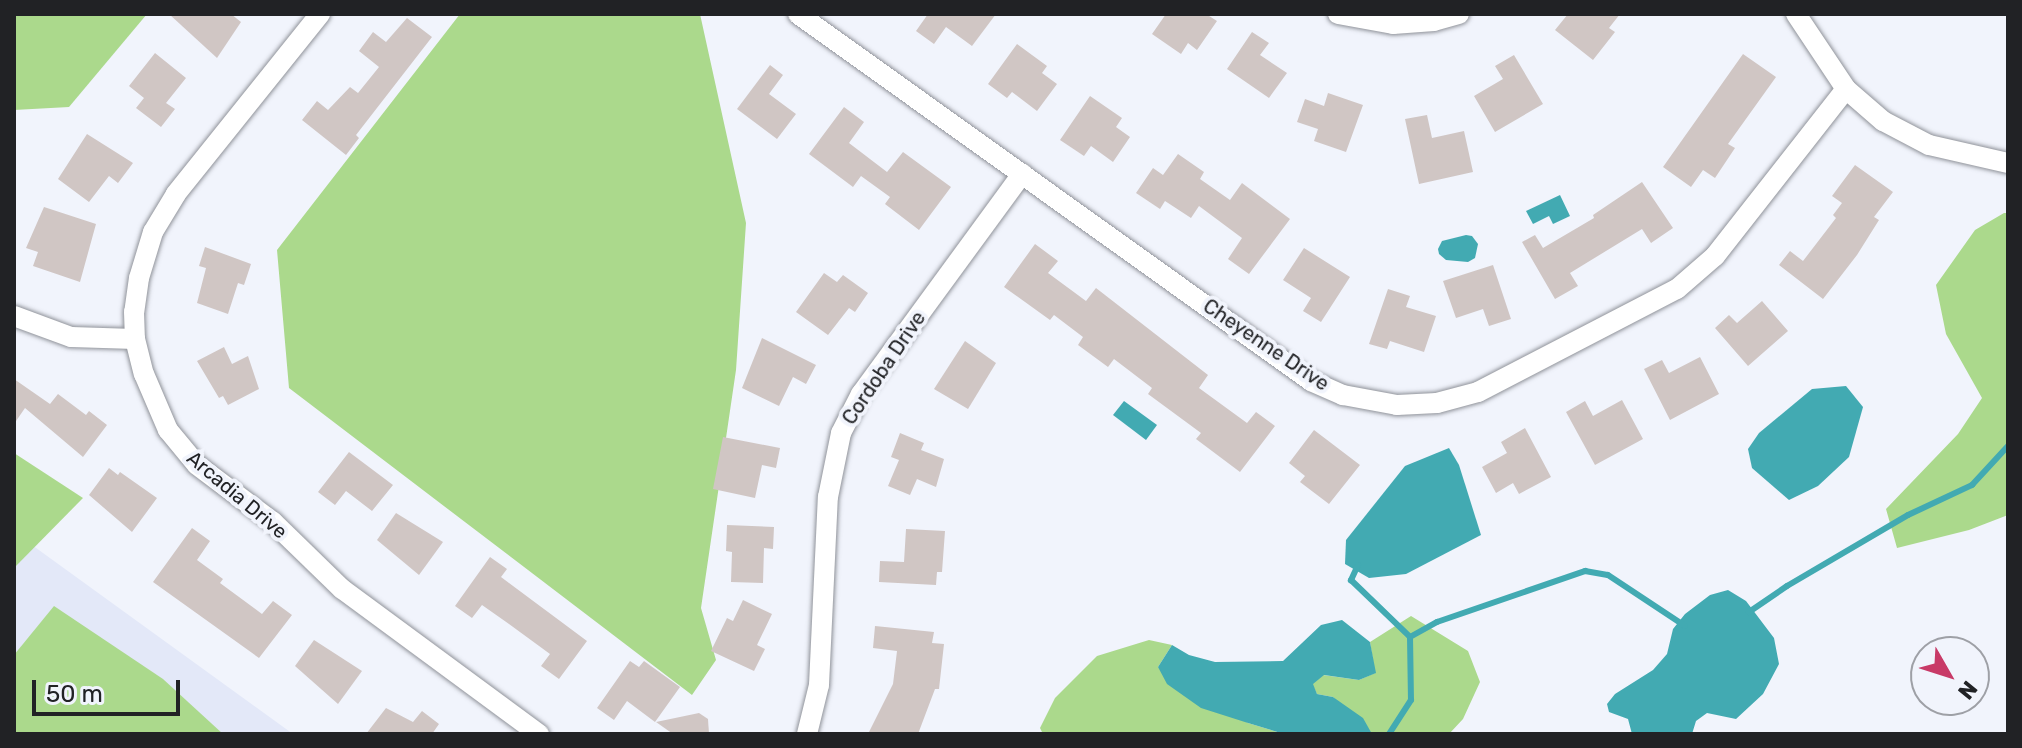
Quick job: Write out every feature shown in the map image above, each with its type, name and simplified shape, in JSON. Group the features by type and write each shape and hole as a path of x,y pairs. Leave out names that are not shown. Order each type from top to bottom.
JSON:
{"street":[{"name":"Arcadia Drive","path":"320,14 161,218 147,247 135,294 135,339 156,408 183,451 197,465 273,522 342,589 539,734"},
{"name":"Cheyenne Drive","path":"798,14 1311,381 1343,395 1374,403 1420,405 1453,400 1491,386 1677,289 1715,256 1846,89"},
{"path":"1338,14 1393,24 1420,23 1459,14"},
{"path":"1796,14 1846,89 1883,121 1916,139 2008,163"},
{"name":"Cordoba Drive","path":"807,734 819,685 828,497 841,433 861,394 1022,174"},
{"path":"14,316 71,337 135,339"}],"shaded area":[{"path":"14,532 293,734 14,734"}],"green space":[{"path":"14,14 147,14 69,107 14,110"},
{"path":"460,14 700,14 746,223 736,370 701,608 716,660 692,695 289,388 277,250"},
{"path":"2008,213 2008,515 1969,530 1897,548 1886,509 1958,434 1982,398 1946,334 1936,285 1975,230"},
{"path":"14,453 83,498 14,568"},
{"path":"54,606 163,679 223,734 14,734 14,655"},
{"path":"1411,616 1468,651 1480,682 1463,719 1449,734 1372,734 1333,697 1317,694 1312,684 1323,675 1359,680 1375,673 1370,642"},
{"path":"1149,640 1172,645 1158,667 1248,723 1284,734 1043,734 1040,728 1055,698 1097,656"}],"water":[{"path":"1560,195 1570,216 1553,224 1549,216 1533,224 1526,211"},
{"path":"1472,236 1478,244 1475,258 1468,262 1446,260 1439,254 1442,241"},
{"path":"1846,386 1863,407 1849,457 1818,486 1789,500 1752,468 1748,449 1759,433 1812,389"},
{"path":"1124,401 1157,425 1146,440 1113,415"},
{"path":"1449,448 1459,465 1481,535 1406,574 1369,578 1345,564 1346,540 1405,466"},
{"path":"1728,590 1746,601 1774,638 1779,664 1763,694 1736,719 1707,713 1696,721 1692,734 1632,734 1628,719 1609,712 1607,704 1615,694 1653,670 1667,654 1673,629 1685,614 1710,595"},
{"path":"1342,620 1370,642 1376,673 1359,680 1324,675 1313,684 1317,694 1333,697 1363,718 1372,734 1284,734 1248,723 1201,708 1167,684 1158,667 1172,645 1189,655 1215,662 1283,661 1321,625"}],"building":[{"path":"169,14 231,14 241,22 217,58"},
{"path":"928,14 996,14 972,46 946,27 934,44 916,31"},
{"path":"1166,14 1206,14 1217,21 1197,50 1188,43 1181,54 1152,34"},
{"path":"1568,14 1620,14 1609,28 1615,32 1593,60 1555,30"},
{"path":"407,18 432,37 356,135 359,138 346,155 302,120 317,101 328,110 350,87 358,93 379,67 359,51 373,32 386,42"},
{"path":"1252,32 1269,43 1260,55 1287,73 1269,98 1227,69"},
{"path":"1017,44 1047,66 1042,73 1057,84 1037,111 1012,92 1007,98 988,84"},
{"path":"155,53 186,78 166,103 175,109 161,127 136,108 144,98 129,86"},
{"path":"1743,54 1776,77 1728,144 1735,148 1715,178 1703,170 1691,187 1663,167"},
{"path":"1514,55 1543,104 1495,132 1474,96 1503,79 1495,66"},
{"path":"770,65 783,75 769,94 796,114 777,139 737,109"},
{"path":"1328,93 1363,105 1346,152 1314,141 1318,129 1297,122 1305,99 1324,106"},
{"path":"1090,96 1122,118 1116,127 1130,137 1113,162 1091,146 1084,156 1060,140"},
{"path":"844,107 864,122 849,143 887,172 903,152 951,187 919,230 885,204 890,197 861,176 853,187 809,154"},
{"path":"1427,115 1432,138 1464,131 1473,172 1419,184 1405,119"},
{"path":"87,134 133,163 118,183 109,176 89,202 58,179"},
{"path":"1178,154 1204,172 1200,179 1230,200 1242,183 1290,219 1249,274 1228,259 1242,238 1199,206 1191,218 1165,201 1160,209 1136,193 1153,168 1163,175"},
{"path":"1855,165 1893,192 1874,217 1879,220 1857,255 1823,299 1779,265 1790,251 1803,261 1836,218 1833,215 1842,203 1832,196"},
{"path":"1642,182 1673,228 1651,243 1642,229 1570,273 1578,286 1555,299 1522,242 1535,235 1543,248 1594,218 1593,215"},
{"path":"44,207 96,224 80,282 33,266 38,252 26,248"},
{"path":"1035,244 1058,261 1048,273 1086,301 1096,288 1208,375 1199,388 1247,423 1256,412 1275,426 1240,472 1196,439 1201,433 1148,394 1152,388 1114,359 1108,367 1078,345 1083,337 1054,315 1050,320 1004,287"},
{"path":"205,247 251,264 244,285 238,283 228,314 197,303 206,268 199,266"},
{"path":"1304,248 1350,277 1321,322 1303,311 1311,298 1283,280"},
{"path":"1493,265 1511,319 1489,326 1483,309 1456,318 1443,281"},
{"path":"824,273 837,282 843,275 868,293 855,312 849,308 828,335 796,312"},
{"path":"1388,289 1410,296 1406,307 1436,316 1424,352 1390,341 1387,349 1369,344"},
{"path":"1762,301 1788,331 1748,366 1715,328 1729,315 1737,323"},
{"path":"762,338 816,365 806,384 793,377 779,406 742,388"},
{"path":"965,341 996,363 968,409 934,389"},
{"path":"224,347 232,364 248,356 259,389 228,405 223,396 219,398 197,361"},
{"path":"1700,357 1719,394 1670,420 1644,369 1662,360 1669,373"},
{"path":"14,379 50,404 58,394 86,415 89,411 107,425 83,457 25,408 14,424"},
{"path":"1622,400 1643,439 1595,465 1566,412 1585,401 1593,416"},
{"path":"1525,428 1551,477 1519,494 1513,483 1496,493 1482,467 1507,453 1501,442"},
{"path":"1314,430 1360,465 1329,504 1300,482 1305,476 1289,463"},
{"path":"900,433 924,443 921,450 944,459 936,487 917,479 910,495 888,486 899,460 891,457"},
{"path":"723,437 780,448 776,468 762,465 755,498 713,489"},
{"path":"349,452 393,485 372,511 346,491 335,505 318,492"},
{"path":"109,468 118,475 120,472 157,498 132,532 89,495"},
{"path":"396,513 443,542 419,575 377,540"},
{"path":"727,525 774,527 773,549 764,548 763,583 731,582 732,552 726,551"},
{"path":"192,528 210,541 197,560 223,579 220,583 262,614 273,601 292,615 259,658 153,582"},
{"path":"906,529 945,531 942,572 937,572 936,585 879,582 880,561 904,562"},
{"path":"490,557 507,569 501,577 587,641 559,679 541,666 550,654 482,605 472,618 455,606"},
{"path":"743,600 772,614 757,645 765,649 754,671 711,651 727,618 733,621"},
{"path":"875,626 934,632 932,643 944,644 939,689 935,689 918,734 868,734 893,684 897,651 873,648"},
{"path":"314,640 362,671 338,704 295,666"},
{"path":"630,661 639,667 644,661 680,687 655,722 627,701 614,720 597,708"},
{"path":"386,708 413,722 422,711 439,724 432,734 366,734"},
{"path":"699,713 708,719 709,734 673,734 656,722"}],"waterway":[{"path":"1749,612 1787,586 1908,515 1972,485 2008,446"},
{"path":"1358,565 1351,580 1410,637 1411,700 1389,734"},
{"path":"1410,637 1437,622 1585,571 1608,575 1685,626"}]}
